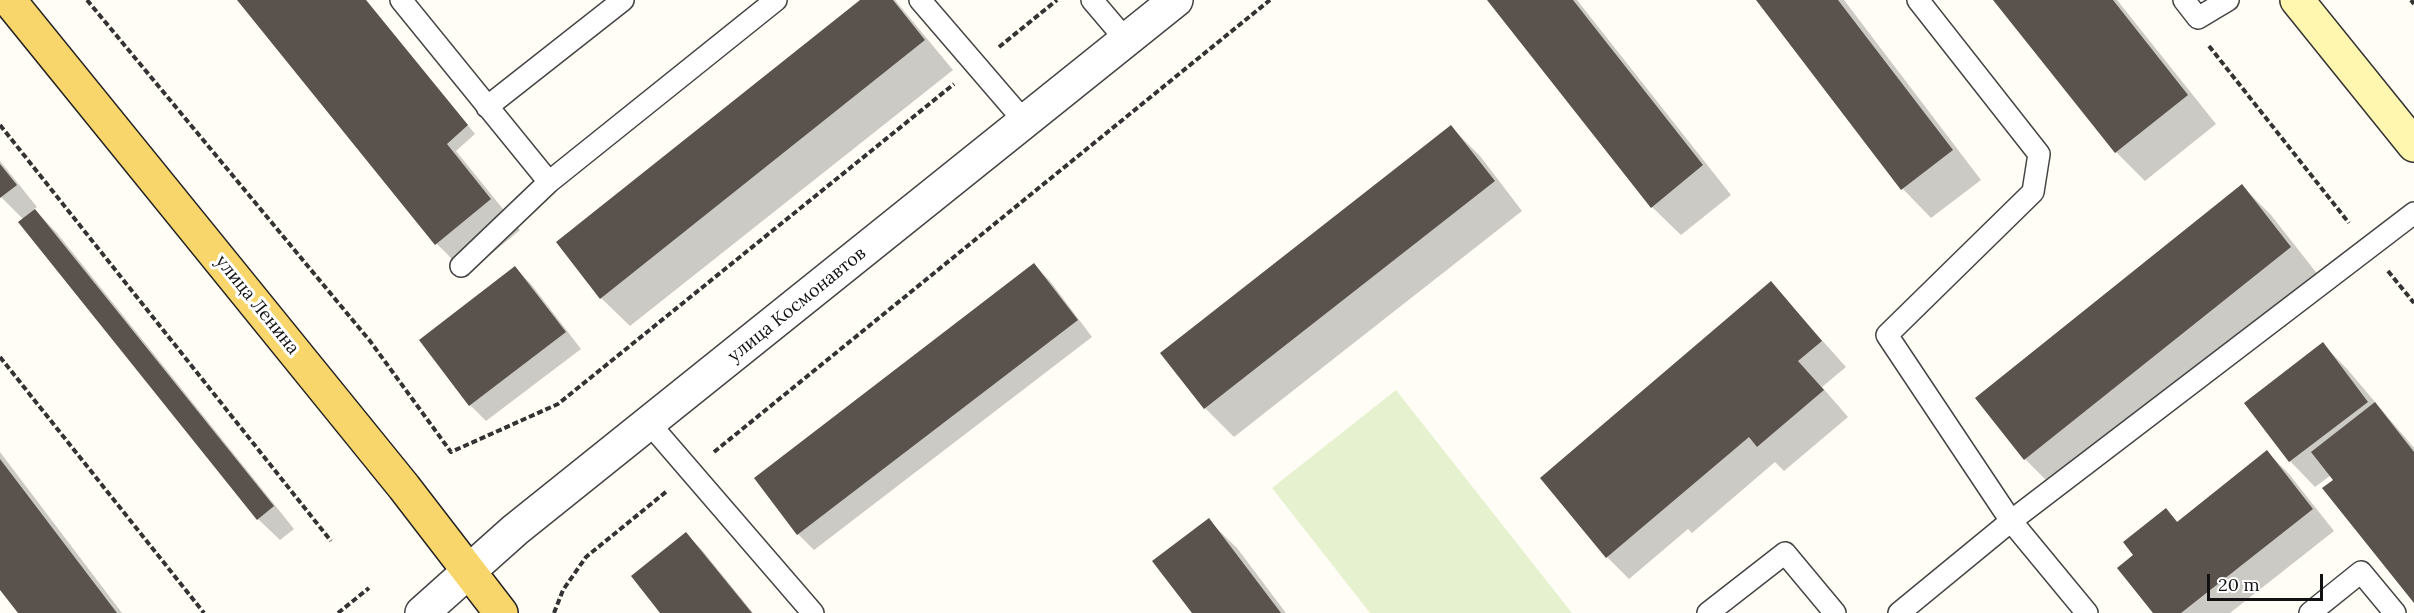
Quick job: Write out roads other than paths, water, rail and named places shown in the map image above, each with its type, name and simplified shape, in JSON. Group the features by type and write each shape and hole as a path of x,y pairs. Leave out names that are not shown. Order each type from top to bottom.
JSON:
{"main road":[{"name":"улица Ленина","path":"9,0 404,486 501,613"}],"street":[{"name":"улица Космонавтов","path":"422,613 468,571 649,423 1176,0"},
{"path":"2297,0 2414,145"}],"lane":[{"path":"401,0 549,182"},
{"path":"487,107 623,0"},
{"path":"461,266 549,182 776,0"},
{"path":"920,0 1025,122"},
{"path":"1092,0 1126,40"},
{"path":"1918,0 2039,154 2033,192 1887,335 2011,521 2087,613"},
{"path":"2184,0 2198,18 2228,0"},
{"path":"1899,613 2011,521 2414,213"},
{"path":"649,423 813,613"},
{"path":"1708,613 1785,553 1836,613"},
{"path":"2310,613 2361,572 2395,613"}]}
